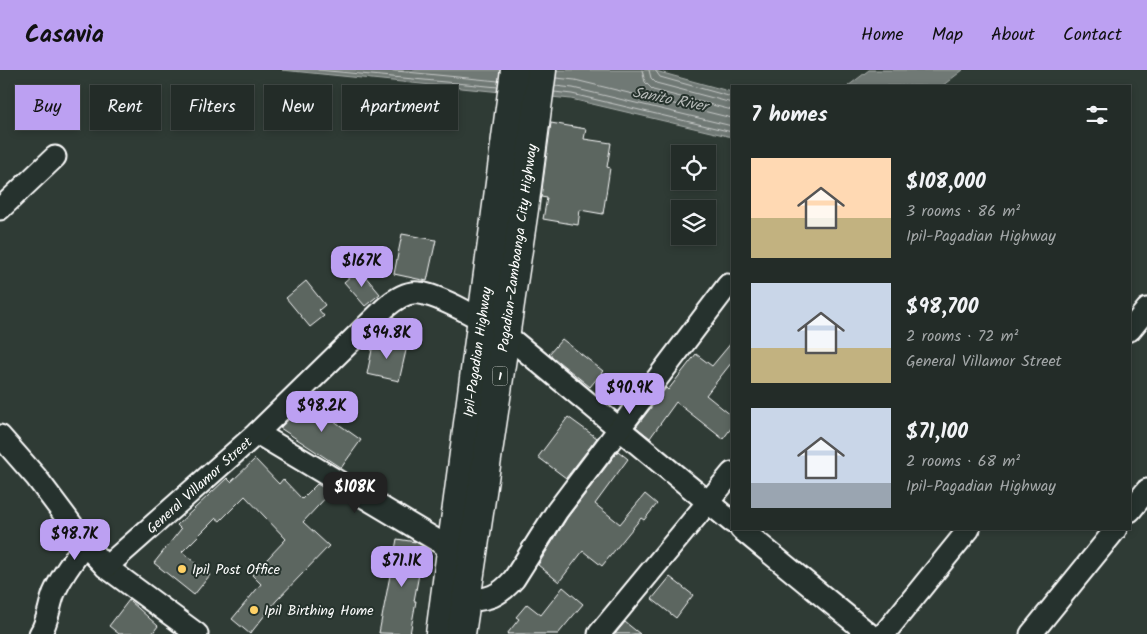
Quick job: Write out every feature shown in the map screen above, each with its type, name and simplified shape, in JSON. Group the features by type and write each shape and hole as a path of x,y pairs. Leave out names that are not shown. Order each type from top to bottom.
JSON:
{"main road":[{"name":"Ipil-Pagadian Highway","path":"440,634 461,555 482,320 515,70"},
{"name":"Pagadian-Zamboanga City Highway","path":"461,634 466,601 461,555 506,335 542,70"}],"street":[{"path":"0,209 56,157"},
{"path":"466,601 488,599 510,584 557,512 728,285"},
{"name":"General Villamor Street","path":"106,567 257,433 394,300 406,294 419,293 482,320 506,335 731,521"},
{"path":"257,433 461,555"},
{"path":"0,436 36,477 85,545 106,567 198,634"},
{"path":"599,634 731,474"},
{"path":"1131,510 1147,490"},
{"path":"742,530 869,634"},
{"path":"884,634 968,530"},
{"path":"1031,634 1115,530"},
{"path":"40,634 44,628 50,604 61,580 85,545"}],"water":[{"name":"Sanito River","path":"282,70 652,70 731,92 731,137 571,99 458,88 458,85 431,85"},
{"path":"869,70 963,70 943,85 849,85"}],"building":[{"path":"551,123 586,129 584,139 611,143 607,167 610,168 603,214 580,210 578,225 543,219 547,198 541,197"},
{"path":"402,234 436,240 427,281 394,274"},
{"path":"359,269 380,294 365,306 344,282"},
{"path":"306,281 325,305 319,310 324,316 310,327 286,298"},
{"path":"562,339 603,371 590,387 549,354"},
{"path":"374,340 407,346 399,381 367,374"},
{"path":"731,343 731,363 706,395 731,415 731,428 723,439 676,402 650,438 636,427 666,388 668,390 696,354 712,366"},
{"path":"310,399 330,412 327,416 361,440 341,468 280,428"},
{"path":"568,417 597,438 566,478 538,457"},
{"path":"618,451 628,459 595,504 620,524 645,494 657,504 644,520 641,518 602,566 583,551 559,582 538,565 567,518"},
{"path":"255,459 279,484 283,479 302,499 317,484 331,492 303,522 329,546 276,601 250,634 232,619 261,584 252,575 286,539 245,496 220,521 216,518 182,552 210,575 194,595 154,563 181,529 177,525 227,478 231,482"},
{"path":"397,539 416,542 424,547 410,634 379,633"},
{"path":"670,577 693,595 676,618 652,599"},
{"path":"563,587 583,604 558,634 507,634 519,619 516,617 527,604 541,615"},
{"path":"129,600 158,626 152,634 119,634 109,626"},
{"path":"625,622 640,634 615,634"}],"place":[{"name":"Ipil Post Office","path":"182,569"},
{"name":"Ipil Birthing Home","path":"254,610"}]}
